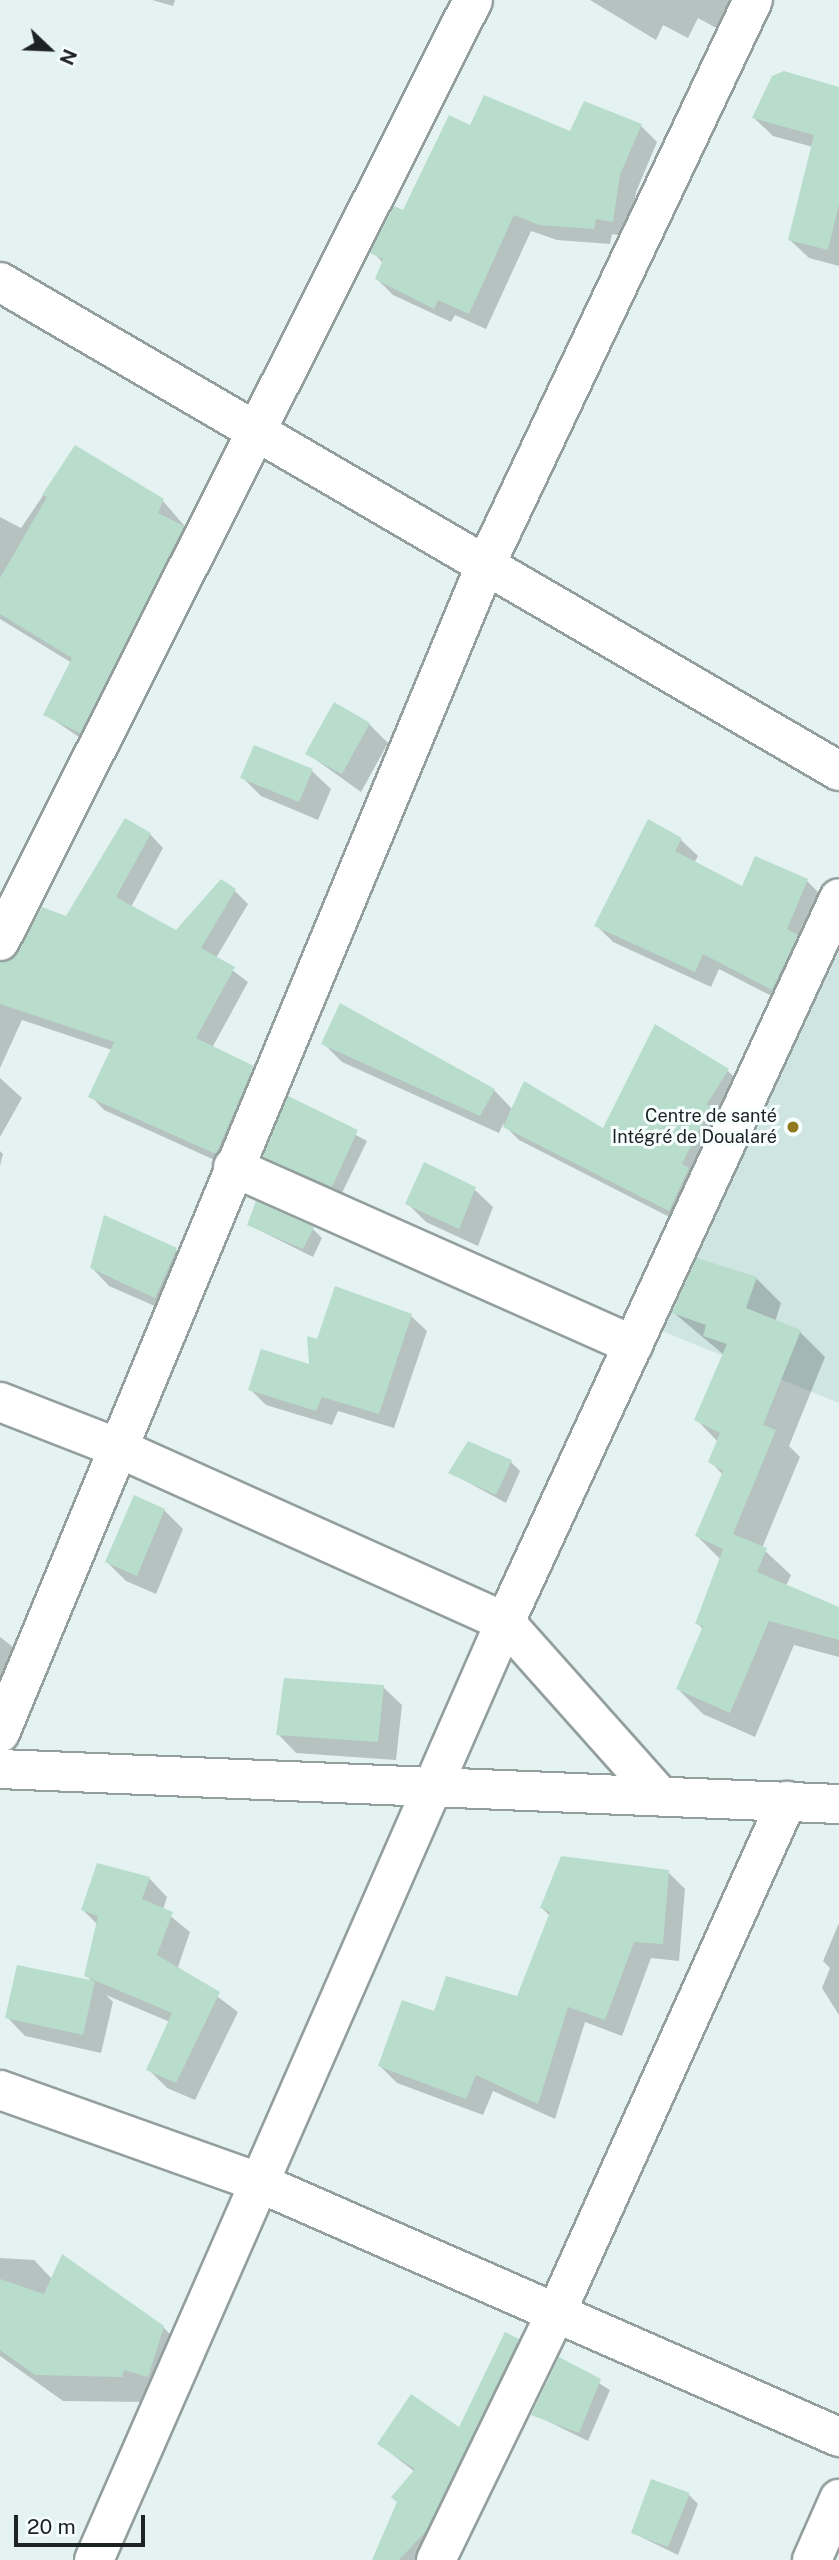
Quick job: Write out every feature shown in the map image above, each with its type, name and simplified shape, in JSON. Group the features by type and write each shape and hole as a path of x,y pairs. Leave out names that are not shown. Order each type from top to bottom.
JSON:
{"street":[{"path":"0,941 262,429 473,0"},
{"path":"0,1733 485,566 753,0"},
{"path":"0,282 262,429 485,566 839,771"},
{"path":"94,2560 255,2181 435,1786 505,1622 839,898"},
{"path":"233,1167 633,1345"},
{"path":"0,1402 118,1448 505,1622 660,1796"},
{"path":"0,1769 839,1804"},
{"path":"436,2560 556,2313 787,1801"},
{"path":"0,2090 255,2181 839,2437"},
{"path":"812,2560 839,2499"}],"shaded area":[{"name":"Centre de santé Intégré de Doualaré","path":"839,924 839,1403 657,1329"}],"building":[{"path":"784,71 839,87 839,204 828,250 788,240 814,135 752,118 772,76"},
{"path":"484,95 570,131 584,101 642,124 620,175 613,222 596,219 594,229 539,225 514,215 469,314 438,300 434,309 375,279 383,259 370,253 394,206 403,210 449,115 470,125"},
{"path":"75,445 164,499 158,513 184,526 80,733 43,715 72,658 0,614 0,578 47,497 42,495"},
{"path":"334,702 370,723 342,774 305,754"},
{"path":"254,745 313,769 299,802 240,778"},
{"path":"125,818 151,833 116,897 176,930 221,879 236,889 201,948 235,967 196,1038 254,1066 216,1154 88,1097 114,1042 0,1004 0,963 19,951 42,907 66,916"},
{"path":"648,819 682,838 675,851 742,886 755,856 808,879 787,929 798,935 772,990 703,954 695,972 594,926"},
{"path":"340,1003 495,1089 480,1116 321,1044"},
{"path":"655,1024 729,1069 706,1105 711,1106 682,1164 689,1168 669,1211 503,1127 524,1081 603,1128"},
{"path":"288,1096 358,1130 332,1187 263,1157"},
{"path":"424,1162 476,1187 459,1229 405,1204"},
{"path":"256,1201 314,1227 303,1249 247,1225"},
{"path":"104,1215 177,1248 155,1298 90,1268"},
{"path":"697,1258 757,1277 746,1308 801,1330 763,1425 776,1430 733,1534 767,1548 757,1572 839,1607 839,1640 769,1621 730,1713 676,1689 703,1626 695,1624 723,1549 695,1536 723,1471 708,1462 720,1433 694,1420 727,1344 703,1336 706,1325 672,1313"},
{"path":"335,1286 412,1314 379,1414 322,1397 316,1411 248,1390 261,1349 309,1364 307,1336 317,1339"},
{"path":"468,1441 512,1460 496,1495 448,1473"},
{"path":"134,1495 165,1509 137,1576 105,1562"},
{"path":"284,1678 384,1685 378,1742 276,1735"},
{"path":"561,1856 669,1870 663,1944 634,1942 605,2020 568,2007 538,2104 476,2075 466,2099 378,2066 402,2000 434,2011 446,1976 517,1996 550,1912 540,1908"},
{"path":"97,1863 150,1877 142,1899 173,1912 157,1955 220,1992 176,2083 146,2070 172,2013 84,1976 98,1916 81,1910"},
{"path":"17,1965 95,1981 83,2035 5,2018"},
{"path":"62,2254 164,2326 148,2377 124,2370 122,2377 35,2375 0,2350 0,2279 44,2294"},
{"path":"505,2332 519,2339 426,2531 399,2560 372,2560 397,2502 391,2497 415,2469 377,2444 411,2394 459,2427"},
{"path":"559,2357 601,2379 579,2433 531,2415"},
{"path":"651,2479 690,2493 668,2547 631,2533"}],"place":[{"name":"Centre de santé Intégré de Doualaré","path":"793,1127"}]}
